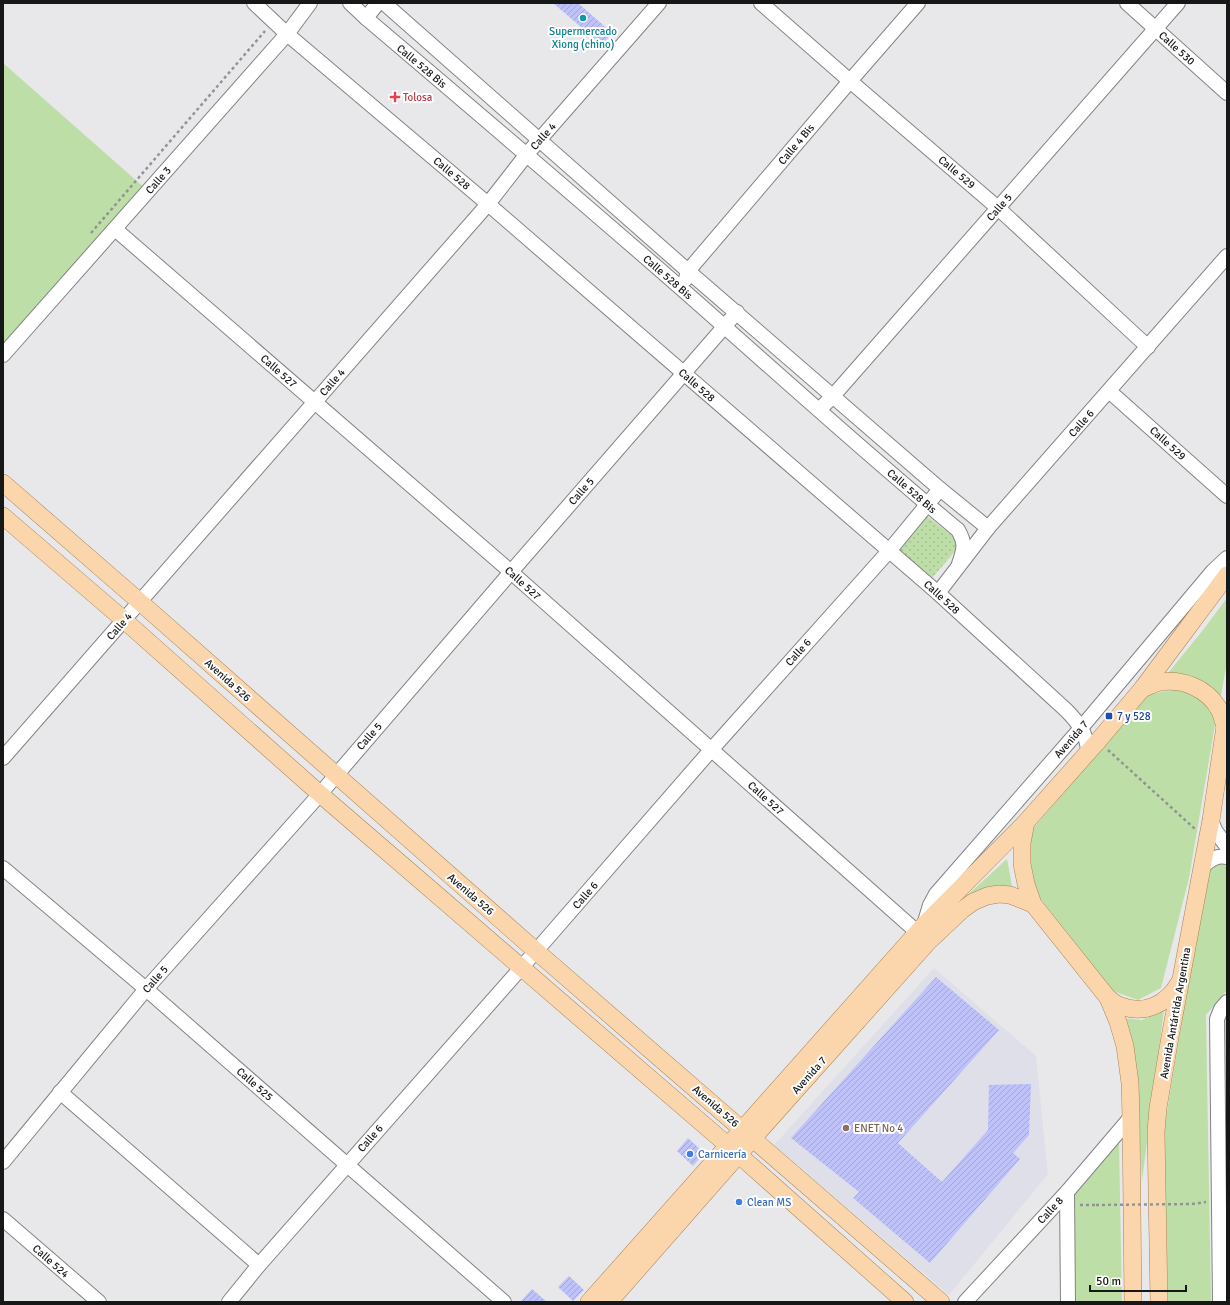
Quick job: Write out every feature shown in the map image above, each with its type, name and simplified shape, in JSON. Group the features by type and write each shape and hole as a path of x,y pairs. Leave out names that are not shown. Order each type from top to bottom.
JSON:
{"main road":[{"name":"Avenida 526","path":"3,483 536,951 748,1133 941,1302"},
{"name":"Avenida 526","path":"3,516 124,620 320,794 734,1150 905,1302"},
{"name":"Avenida 7","path":"610,1302 748,1133 923,933 1026,822 1142,690 1227,575"},
{"path":"1142,690 1156,683 1171,681 1186,683 1200,689 1211,699 1226,719"},
{"name":"Avenida Antártida Argentina","path":"1159,1302 1157,1120 1170,1038 1207,840 1226,719"},
{"path":"1026,822 1022,843 1022,864 1026,884 1033,904 1108,998 1118,1022 1125,1046 1130,1083 1132,1117 1133,1302"},
{"name":"Avenida 7","path":"923,933 973,902 986,896 999,894 1010,895 1033,904"},
{"path":"1108,998 1120,1006 1135,1009 1149,1008 1163,1002 1174,992 1181,979"},
{"name":"Avenida 7","path":"589,1302 734,1150"}],"street":[{"name":"Calle 528","path":"254,3 286,34 488,204 938,593 1066,710 1081,728 1093,746"},
{"name":"Calle 3","path":"3,354 286,34 310,3"},
{"name":"Calle 528 Bis","path":"350,3 683,290 958,530 963,539 964,548 959,564"},
{"path":"366,18 378,3"},
{"name":"Calle 528 Bis","path":"384,3 688,271 988,528"},
{"name":"Calle 4","path":"3,758 488,204 526,154 540,140 659,3"},
{"name":"Calle 529","path":"761,3 998,208 1148,347"},
{"name":"Calle 4 Bis","path":"683,290 688,271 918,3"},
{"name":"Calle 530","path":"1127,3 1227,92"},
{"name":"Calle 5","path":"819,410 833,396 1178,3"},
{"name":"Calle 527","path":"114,230 511,572 711,750 923,933"},
{"name":"Calle 6","path":"938,593 988,528 1227,256"},
{"name":"Calle 5","path":"3,1162 146,989 320,794 737,312"},
{"name":"Calle 529","path":"1109,391 1227,496"},
{"name":"Calle 6","path":"229,1302 259,1265 711,750 889,551 928,505 940,488"},
{"name":"Avenida 7","path":"923,933 930,905 936,894 1081,728 1213,571 1227,558"},
{"path":"1210,820 1227,847"},
{"path":"1202,867 1217,856 1227,857"},
{"name":"Calle 525","path":"3,868 146,989 504,1302"},
{"path":"1220,1302 1223,1202 1217,1019 1224,1005"},
{"path":"60,1092 259,1265"},
{"name":"Calle 8","path":"965,1302 1066,1192 1132,1117"},
{"path":"1066,1192 1068,1302"},
{"name":"Calle 524","path":"3,1220 99,1302"}],"path":[{"path":"86,239 273,21"},
{"path":"1093,746 1207,840"},
{"path":"1096,1205 1192,1204"}],"shaded area":[{"path":"934,968 1036,1056 1048,1174 949,1295 774,1145"}],"green space":[{"path":"3,63 147,190 3,354"},
{"path":"923,513 955,538 957,549 932,578 895,548"},
{"path":"1227,598 1227,662 1220,701 1164,678"},
{"path":"1179,689 1204,700 1216,719 1189,878 1161,988 1138,1000 1113,991 1037,894 1027,864 1031,831 1149,694"},
{"path":"1007,859 1013,891 938,922"},
{"path":"1219,863 1227,864 1227,990 1206,1015 1211,1302 1168,1302 1164,1130 1206,873"},
{"path":"1164,1010 1142,1181 1135,1058 1123,1018 1142,1020"},
{"path":"1227,1013 1227,1194 1225,1192 1222,1018"},
{"path":"1119,1143 1122,1302 1073,1302 1071,1191"}],"building":[{"name":"Supermercado Xiong (chino)","path":"553,3 578,3 612,33 602,45"},
{"path":"936,977 999,1030 898,1143 942,1182 988,1130 989,1085 1031,1084 1029,1135 1013,1153 1020,1159 930,1263 853,1198 859,1192 791,1138"},
{"name":"Carnicería","path":"688,1138 700,1149 700,1158 693,1166 677,1151"},
{"name":"Clean MS","path":"739,1197 744,1202 739,1207 734,1203"},
{"path":"569,1276 584,1290 573,1301 558,1287"},
{"path":"532,1289 547,1302 520,1302"}],"place":[{"name":"Supermercado Xiong (chino)","path":"583,18"},
{"name":"Tolosa","path":"395,97"},
{"name":"7 y 528","path":"1109,716"},
{"name":"ENET No 4","path":"846,1128"},
{"name":"Carnicería","path":"690,1154"},
{"name":"Clean MS","path":"739,1202"}]}
